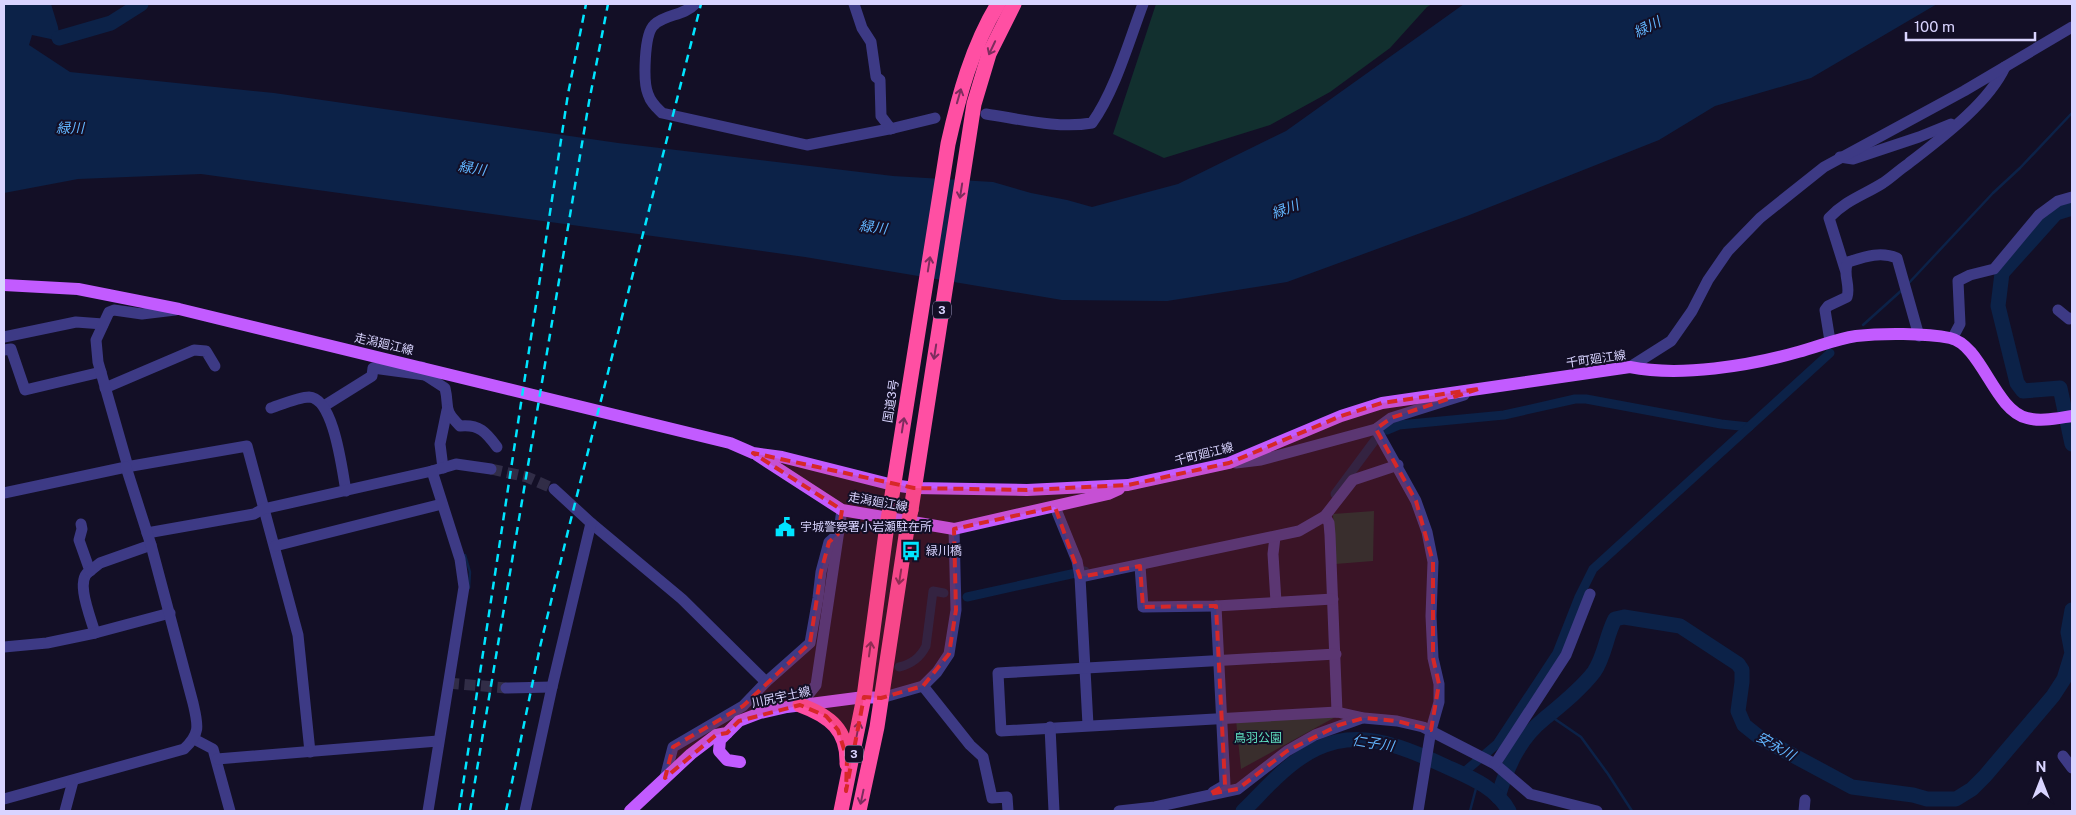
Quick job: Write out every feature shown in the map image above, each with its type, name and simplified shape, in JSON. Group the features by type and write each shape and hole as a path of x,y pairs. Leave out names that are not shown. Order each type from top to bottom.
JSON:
{"highway":[{"name":"国道3号","path":"842,811 864,697 887,525 948,144 958,97 976,47 998,4"},
{"name":"3","path":"859,811 881,698 974,104 989,54 1014,4"},
{"path":"800,705 826,716 838,730 844,742 847,759 846,791"}],"main road":[{"name":"走潟廻江線","path":"4,284 78,289 179,309 424,371 730,443 753,453 842,510 954,529"},
{"name":"千町廻江線","path":"914,482 1027,490 1128,485 1229,463 1349,413 1382,403 1630,367 1645,370 1699,370 1734,366 1799,352 1830,341 1857,336 1919,336 1952,339"},
{"path":"1952,339 1961,344 1973,356 2014,412 2027,418 2052,419 2072,416"},
{"name":"走潟廻江線","path":"753,453 914,482"},
{"name":"千町廻江線","path":"954,529 1108,494 1128,485"},
{"name":"川尻宇土線","path":"630,811 691,754 716,735 727,733 739,721 760,713 800,705 864,697 881,698"},
{"path":"727,733 720,740 719,752 727,760 740,762"}],"street":[{"path":"695,4 688,11 654,25 649,34 645,74 646,92 651,102 662,112 807,146 935,118"},
{"path":"854,4 862,28 871,42 876,77 880,80 881,116 891,129"},
{"path":"986,114 1044,122 1082,125 1092,123 1109,94 1143,4"},
{"path":"1630,367 1671,341 1692,311 1708,280 1728,251 1760,218 1824,167 1964,91 2072,27"},
{"path":"1830,341 1825,310 1828,306 1847,297 1849,290 1845,269 1829,218 1840,206 1894,175 1962,120 1998,82 2005,67"},
{"path":"1840,157 1853,159 1919,138 1962,120"},
{"path":"1952,339 1960,324 1958,281 1970,275 1994,268 2039,215 2058,201 2072,197"},
{"path":"1845,269 1848,262 1868,256 1888,254 1896,258 1919,336"},
{"path":"4,799 184,749 194,739 198,725 170,613 105,388 96,340 109,312 114,310 142,314 179,309"},
{"path":"2058,310 2068,319 2072,318"},
{"path":"4,337 76,322 103,324"},
{"path":"4,350 11,349 25,390 101,372"},
{"path":"105,388 194,350 206,351 214,366"},
{"path":"324,406 368,380 372,376 373,368 424,371 445,388 447,410 440,444 438,470 442,504 460,559 464,588 428,811"},
{"path":"1229,463 1261,460 1376,429 1391,418 1478,389"},
{"path":"271,408 309,397 321,402 331,419 346,491"},
{"path":"447,410 460,426 472,425 489,436 497,447"},
{"path":"1376,429 1416,500 1427,532 1432,562 1431,616 1433,658 1440,684 1439,702 1431,730 1418,811"},
{"path":"4,493 127,467 248,446 301,650 310,752"},
{"path":"147,533 254,514 456,464 491,469"},
{"path":"1080,577 1140,566 1300,531 1325,516 1353,480 1398,465"},
{"path":"554,489 591,523 682,599 766,682"},
{"path":"275,546 442,504"},
{"path":"1055,507 1077,561 1080,577 1088,725"},
{"path":"800,705 816,685 842,510"},
{"path":"1325,516 1330,524 1337,712"},
{"path":"525,811 591,523"},
{"path":"81,524 82,529 79,540 90,570"},
{"path":"881,698 923,686 949,654 956,610 954,529"},
{"path":"665,778 673,747 743,706 766,682 810,643 821,568 829,542 838,534"},
{"path":"1275,537 1273,554 1276,602"},
{"path":"95,633 82,580 85,573 100,563 151,545"},
{"path":"1140,566 1143,608 1333,599"},
{"path":"1495,764 1566,655 1590,594"},
{"path":"1209,794 1225,785 1216,606"},
{"path":"4,648 47,643 95,633 170,613"},
{"path":"1336,654 998,673 1001,730 1337,712 1364,718 1397,721 1431,730 1495,764 1530,794 1597,811"},
{"path":"923,686 970,746 983,757 992,798 1007,797 1008,811"},
{"path":"506,688 552,687"},
{"path":"1119,811 1155,807 1238,789 1287,752 1315,735 1364,718"},
{"path":"1050,727 1054,811"},
{"path":"194,739 213,749 230,811"},
{"path":"217,759 438,741"},
{"path":"2062,756 2072,768"},
{"path":"65,811 73,781"}],"highlighted area":[{"path":"1478,389 1391,418 1376,429 1416,501 1433,562 1433,658 1439,684 1431,730 1397,721 1364,718 1339,725 1287,751 1238,789 1209,794 1225,785 1216,606 1143,607 1140,566 1080,577 1055,507 954,529 956,610 949,654 923,686 881,698 864,697 846,791 847,759 838,730 826,716 800,705 739,721 727,733 716,735 665,778 673,747 743,706 810,643 821,572 829,542 838,534 842,510 753,453 914,488 1027,490 1128,485 1229,463 1341,416 1382,403"}],"green space":[{"path":"1156,4 1432,4 1427,7 1390,48 1330,92 1270,125 1164,158 1113,134"},
{"path":"1374,511 1373,561 1335,564 1333,514"},
{"name":"鳥羽公園","path":"1339,715 1241,769 1236,720"}],"water":[{"name":"緑川","path":"4,4 51,4 60,41 32,35 29,45 70,72 274,93 618,143 893,176 993,182 1092,207 1178,184 1286,131 1464,4 1937,4 1811,78 1715,106 1659,140 1467,216 1287,282 1167,301 1062,300 805,257 201,174 78,179 4,193"}],"waterway":[{"path":"59,38 111,23 141,4"},
{"path":"1907,285 1993,193 2020,168 2072,113"},
{"path":"2072,208 2056,213 2002,273 1998,306 2017,383 2023,391 2060,388 2072,444"},
{"path":"1863,325 1902,290"},
{"path":"1463,773 1497,744 1557,653 1579,597 1593,569 1830,353"},
{"path":"1387,430 1399,425 1504,415 1575,399 1586,399 1721,424 1749,427"},
{"path":"1335,494 1375,440"},
{"path":"465,555 470,572 469,588"},
{"path":"967,597 1085,571"},
{"path":"899,667 915,660 924,650 933,591 944,593"},
{"name":"安永川","path":"1498,797 1505,775 1521,745 1535,727 1577,691 1594,672 1601,659 1615,619 1624,617 1680,626 1738,664 1742,670 1738,711 1744,725 1759,737 1852,787 1913,795 1927,799 1956,799 1972,789 1985,776 2053,696 2064,679 2072,653 2068,632 2072,610"},
{"path":"1549,715 1581,737 1632,811"},
{"name":"仁子川","path":"1243,811 1296,761 1317,749 1337,742 1357,740 1377,741 1398,747 1463,774 1497,795 1509,811"},
{"path":"1470,811 1478,781"}],"tunnel":[{"path":"491,469 527,477 554,489"},
{"path":"448,683 506,688"}],"railway":[{"path":"459,811 568,94 586,4"},
{"path":"470,811 589,102 608,4"},
{"path":"506,811 540,647 701,4"}],"place":[{"name":"宇城警察署小岩瀬駐在所","path":"785,527"},
{"name":"緑川橋","path":"911,551"}]}
